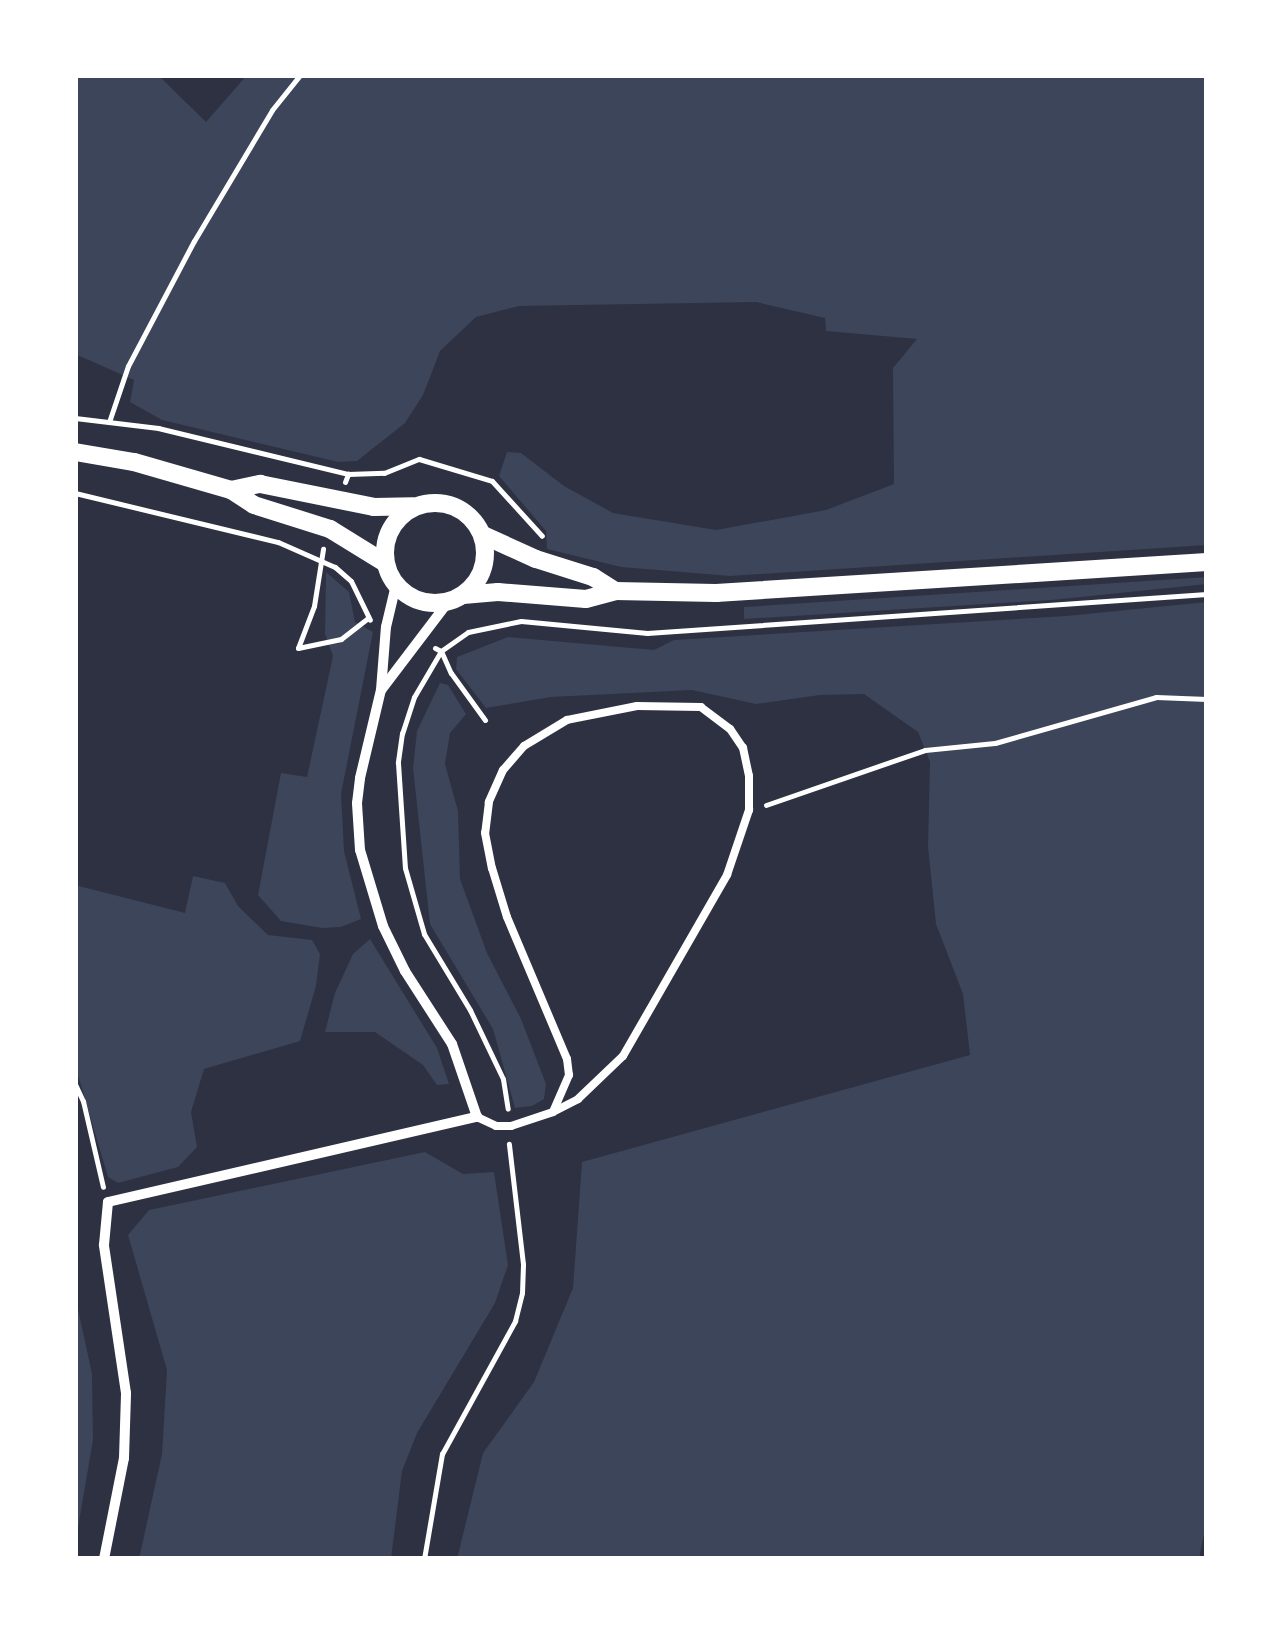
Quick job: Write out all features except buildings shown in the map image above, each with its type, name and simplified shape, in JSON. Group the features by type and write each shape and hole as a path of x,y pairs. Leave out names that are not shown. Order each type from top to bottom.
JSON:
{"street":[{"path":"75,452 134,462 231,490 254,505 330,530 385,563 396,585 420,601 528,594 586,599 615,591 716,593 1207,562"},
{"path":"231,490 260,484 374,507 452,504 475,521 483,534 484,568 381,690"},
{"path":"385,563 390,529 416,506"},
{"path":"483,534 536,560 593,578 615,591"},
{"path":"104,1559 124,1458 126,1392 104,1245 108,1202 476,1117 452,1044 405,970 383,926 360,850 356,802 381,690 386,626 396,585"}],"lane":[{"path":"476,1117 496,1126 511,1126 553,1112 578,1099 623,1056 726,874 749,810 743,748 730,729 700,706 637,706 567,720 524,746 502,770 489,802 485,833 507,917 566,1060 568,1075 553,1112"}],"path":[{"path":"109,422 128,366 194,241 272,110 300,75"},
{"path":"75,418 158,428 348,474 384,473 419,458 492,481 542,536 536,560"},
{"path":"339,500 348,474"},
{"path":"330,530 319,560 314,606 298,648 341,639 367,619"},
{"path":"521,621 528,594"},
{"path":"424,1559 442,1454 515,1321 522,1293 518,1208 509,1153 511,1126 502,1079 470,1010 424,934 413,907 399,812 402,733 414,697 442,651 450,673 486,720"},
{"path":"749,810 926,750 995,743 1156,697 1207,699"},
{"path":"75,1084 84,1100 108,1202"}],"shaded area":[{"path":"75,75 158,75 206,122 247,75 1207,75 1207,545 730,576 621,567 547,549 546,531 499,476 507,452 521,453 564,486 613,513 716,530 826,510 894,484 893,368 917,339 826,331 825,318 756,302 519,306 476,317 440,351 423,395 405,423 357,461 338,462 162,420 130,402 134,380 75,354"},
{"path":"326,572 349,592 355,622 373,632 341,794 344,851 361,919 341,927 322,928 281,921 258,895 281,773 307,777 333,656 325,634"},
{"path":"1207,577 1207,584 1052,600 744,619 744,607"},
{"path":"1207,602 1207,1519 1199,1559 457,1559 483,1453 534,1382 573,1288 582,1162 970,1055 963,994 936,924 928,847 930,762 918,732 864,694 820,695 756,704 692,690 551,697 486,708 456,669 457,657 508,637 654,650 674,640 1066,616"},
{"path":"440,683 448,685 466,714 450,733 445,764 458,811 460,879 487,953 521,1019 546,1084 544,1099 532,1106 515,1108 493,1029 430,924 413,768 417,731"},
{"path":"193,876 225,883 238,906 268,935 312,940 320,954 316,986 300,1041 204,1069 191,1112 197,1147 178,1167 118,1183 108,1177 75,1065 75,885 185,913"},
{"path":"370,939 437,1048 449,1084 437,1085 423,1065 375,1032 325,1032 335,993 353,954"},
{"path":"425,1152 463,1174 494,1172 508,1265 495,1303 417,1433 402,1471 391,1559 139,1559 162,1454 167,1370 128,1235 149,1210"},
{"path":"75,1295 92,1374 93,1440 75,1545"}]}
